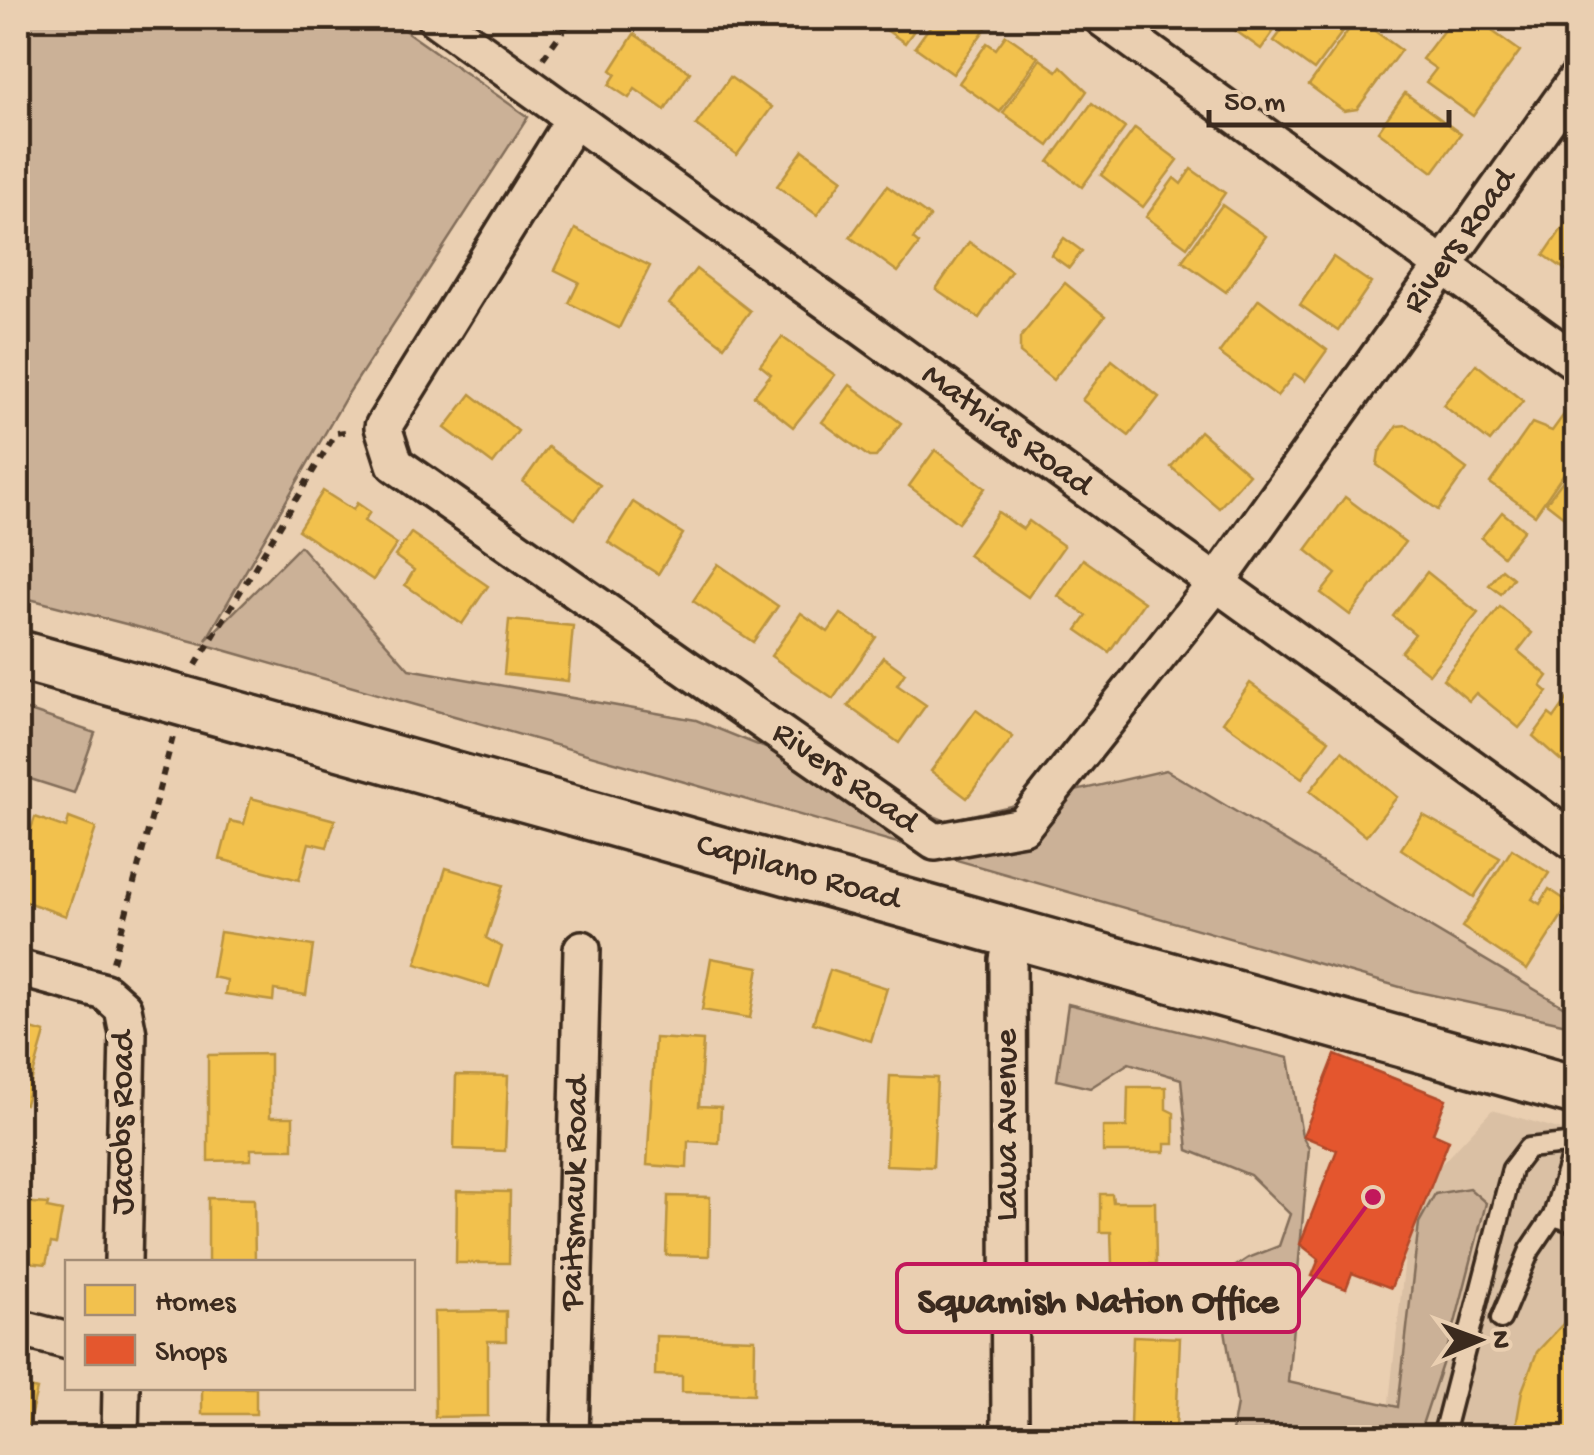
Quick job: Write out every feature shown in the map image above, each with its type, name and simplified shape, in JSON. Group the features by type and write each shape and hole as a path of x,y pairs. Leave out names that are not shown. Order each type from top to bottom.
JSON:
{"street":[{"name":"Mathias Road","path":"436,18 1576,843"},
{"path":"1102,18 1576,362"},
{"name":"Rivers Road","path":"383,427 396,464 934,842 1023,826 1216,582 1576,80"},
{"path":"383,427 574,120"},
{"name":"Capilano Road","path":"18,655 1576,1091"},
{"name":"Lawa Avenue","path":"1010,1438 1008,960 1014,933"},
{"name":"Paitsmauk Road","path":"570,1438 582,949"},
{"path":"18,968 106,992"},
{"name":"Jacobs Road","path":"106,992 123,1008 128,1034 123,1260"},
{"path":"18,1328 65,1340"},
{"path":"120,1438 121,1390"}],"lane":[{"path":"1442,1438 1512,1169 1528,1148 1576,1141 1552,1216 1518,1275 1502,1319"},
{"path":"1552,1216 1576,1223"}],"path":[{"path":"525,83 572,18"},
{"path":"192,673 336,432 383,427"},
{"path":"106,992 178,718"}],"shaded area":[{"path":"18,18 387,18 528,117 346,397 206,640 300,546 409,669 696,720 946,821 1166,770 1576,1014 1576,1026 1414,991 203,644 18,596"},
{"path":"18,707 95,733 74,793 18,775"},
{"path":"1068,1004 1289,1058 1302,1136 1309,1148 1288,1382 1398,1407 1419,1223 1435,1194 1469,1188 1486,1203 1453,1331 1418,1437 1231,1437 1237,1404 1222,1311 1182,1319 1070,1328 1072,1294 1219,1277 1248,1258 1279,1246 1290,1214 1250,1175 1188,1150 1181,1079 1129,1063 1090,1088 1057,1080"},
{"path":"1492,1110 1576,1134 1576,1437 1385,1438 1410,1213 1418,1189"}],"building: Homes":[{"path":"869,18 923,18 905,43"},
{"path":"936,18 993,18 953,74 915,47"},
{"path":"1225,18 1283,18 1261,49 1225,23"},
{"path":"1291,18 1341,18 1349,23 1314,70 1274,41"},
{"path":"1357,18 1401,50 1357,109 1344,111 1309,85"},
{"path":"1453,18 1474,18 1520,51 1473,116 1426,82 1436,69 1422,59"},
{"path":"634,34 690,72 665,110 635,89 629,98 609,85 616,74 611,70"},
{"path":"1006,35 1038,57 1000,112 959,83 987,43 996,49"},
{"path":"1040,59 1057,71 1061,66 1087,91 1049,146 1003,113"},
{"path":"730,77 772,107 737,155 696,125"},
{"path":"1405,93 1461,134 1433,172 1378,131"},
{"path":"1092,103 1125,128 1082,187 1049,162"},
{"path":"1135,128 1178,160 1143,207 1101,175"},
{"path":"803,150 843,179 817,215 777,186"},
{"path":"1191,169 1225,193 1187,247 1146,217 1174,178 1181,184"},
{"path":"887,186 930,217 913,239 919,244 898,272 850,237"},
{"path":"1222,205 1266,236 1226,292 1182,261"},
{"path":"1576,208 1576,277 1544,255"},
{"path":"575,229 650,266 619,328 569,303 579,282 555,270"},
{"path":"1064,238 1082,251 1069,268 1051,255"},
{"path":"969,242 1011,271 979,318 936,289"},
{"path":"1333,257 1371,283 1338,331 1300,305"},
{"path":"696,269 750,311 724,346 669,304"},
{"path":"1065,283 1105,316 1053,380 1020,353 1020,338"},
{"path":"1259,299 1327,350 1305,381 1295,374 1277,396 1219,353"},
{"path":"782,337 835,375 793,427 754,396 771,374 760,365"},
{"path":"1112,360 1159,397 1129,436 1082,400"},
{"path":"1476,364 1523,401 1490,442 1443,405"},
{"path":"850,385 901,423 876,457 869,457 822,422"},
{"path":"471,394 518,431 493,464 445,428"},
{"path":"1565,413 1576,422 1576,456 1535,515 1490,483 1532,423 1552,431"},
{"path":"1407,425 1467,469 1438,510 1377,465 1379,452 1397,426"},
{"path":"1200,431 1249,474 1219,508 1171,467"},
{"path":"548,447 600,485 575,519 523,482"},
{"path":"935,450 985,488 958,523 909,486"},
{"path":"1576,463 1576,519 1573,524 1546,503"},
{"path":"323,491 353,510 357,503 370,512 364,521 397,544 373,580 298,530"},
{"path":"1345,497 1405,542 1350,615 1321,593 1336,574 1306,550"},
{"path":"633,502 683,534 658,574 608,542"},
{"path":"998,512 1023,529 1029,521 1064,546 1028,597 968,555"},
{"path":"1502,512 1524,530 1503,556 1481,538"},
{"path":"411,533 488,586 462,624 405,585 414,570 395,556"},
{"path":"1083,559 1144,602 1109,652 1077,630 1087,616 1058,596"},
{"path":"718,564 778,606 753,642 693,601"},
{"path":"1502,569 1513,578 1501,594 1489,585"},
{"path":"1427,572 1478,613 1429,674 1401,652 1415,634 1393,616"},
{"path":"1500,607 1532,633 1518,651 1548,676 1541,686 1548,692 1519,728 1476,693 1469,701 1443,679"},
{"path":"801,613 828,632 841,614 876,637 833,699 771,656"},
{"path":"509,620 573,626 568,681 504,674"},
{"path":"883,657 905,673 897,685 926,705 899,743 848,706"},
{"path":"1250,683 1329,740 1302,778 1223,722"},
{"path":"1576,687 1576,774 1533,736 1549,714 1554,718"},
{"path":"976,710 1013,737 967,798 931,771"},
{"path":"1342,751 1397,797 1366,836 1310,791"},
{"path":"251,798 335,820 327,847 309,843 299,880 220,859 230,821 244,824"},
{"path":"1423,815 1500,858 1474,897 1401,849"},
{"path":"35,817 66,828 69,818 96,828 66,916 18,899 18,869"},
{"path":"1512,849 1549,873 1532,899 1540,904 1549,889 1570,903 1527,970 1462,927"},
{"path":"446,868 503,885 486,938 502,947 489,987 416,964"},
{"path":"220,932 313,946 306,995 274,990 273,1001 225,994 227,980 212,977"},
{"path":"711,958 759,967 750,1018 702,1010"},
{"path":"830,970 887,988 871,1041 813,1023"},
{"path":"18,1025 45,1033 25,1104 18,1102"},
{"path":"655,1038 703,1041 699,1106 721,1107 719,1143 688,1141 687,1168 647,1165"},
{"path":"270,1054 270,1117 293,1117 293,1149 251,1149 251,1160 208,1161 208,1055"},
{"path":"456,1075 508,1076 505,1151 454,1149"},
{"path":"890,1076 937,1078 933,1167 886,1165"},
{"path":"1128,1087 1166,1087 1166,1109 1174,1113 1174,1144 1165,1144 1165,1152 1103,1152 1103,1127 1127,1127"},
{"path":"457,1191 510,1192 509,1263 456,1263"},
{"path":"1100,1194 1112,1194 1113,1202 1155,1202 1156,1264 1112,1264 1111,1232 1100,1232"},
{"path":"668,1196 710,1197 709,1256 666,1255"},
{"path":"208,1198 254,1199 255,1260 208,1260"},
{"path":"18,1202 48,1204 47,1208 62,1211 56,1244 51,1243 46,1264 18,1261"},
{"path":"1576,1310 1576,1438 1514,1438 1522,1391 1537,1352"},
{"path":"506,1311 506,1341 488,1341 488,1416 435,1417 434,1312"},
{"path":"656,1336 755,1339 754,1394 682,1392 682,1376 655,1375"},
{"path":"1133,1336 1180,1338 1176,1427 1130,1425"},
{"path":"18,1385 37,1390 28,1425 18,1423"},
{"path":"202,1390 256,1390 256,1414 202,1414"}],"building: Shops":[{"path":"1335,1055 1446,1099 1433,1133 1449,1140 1391,1288 1352,1273 1346,1289 1312,1276 1319,1259 1300,1244 1337,1150 1303,1136"}],"place":[{"name":"Squamish Nation Office","path":"1373,1197"}]}
